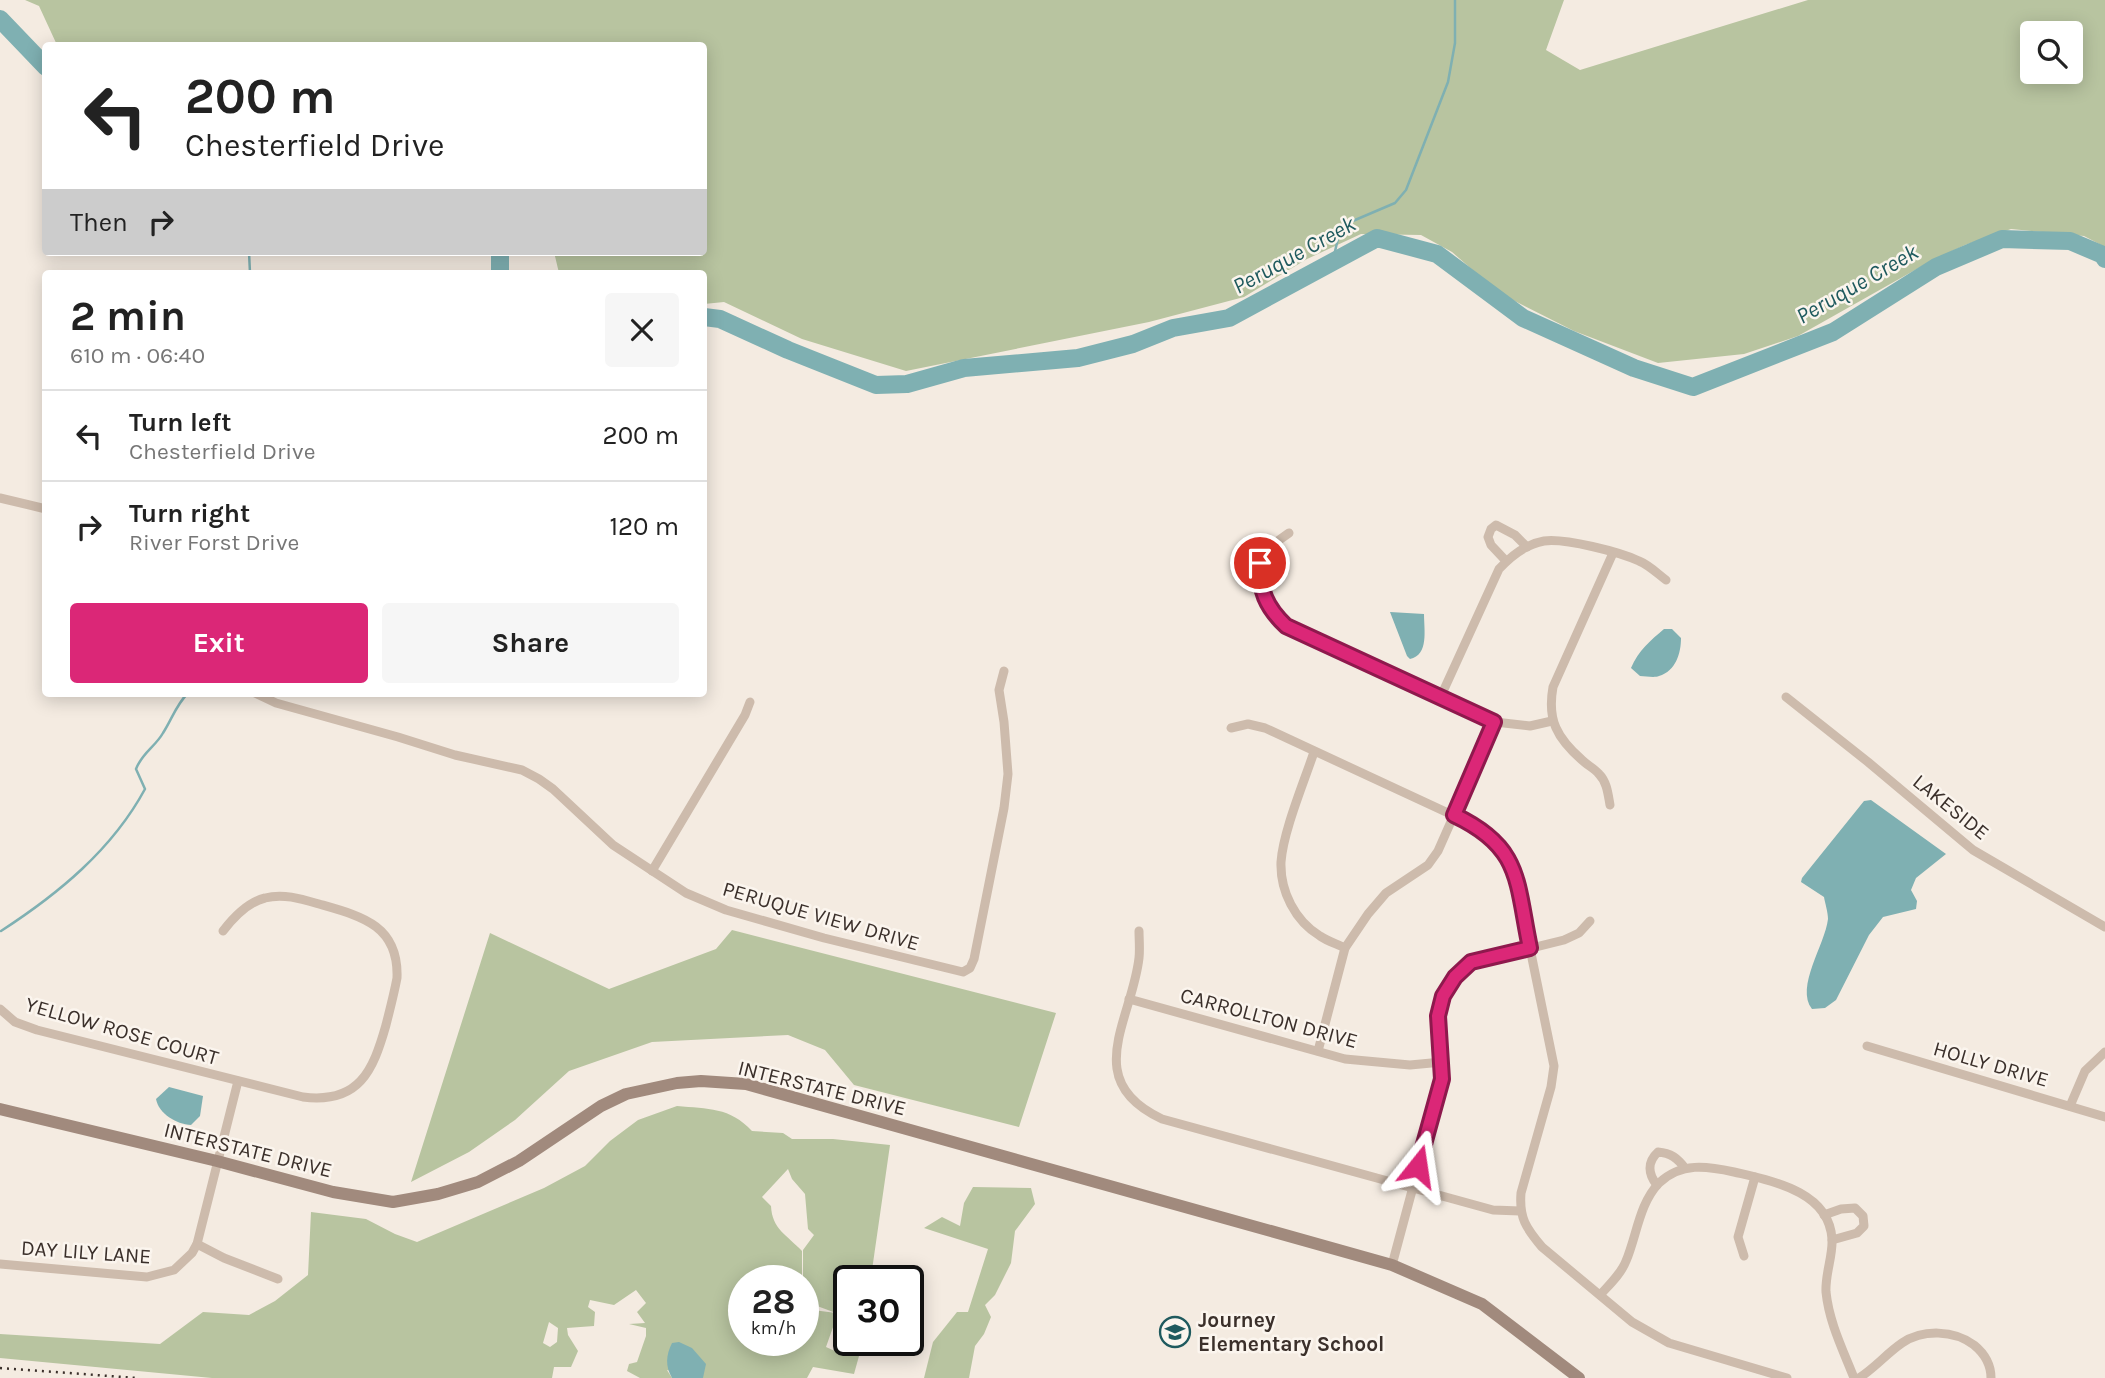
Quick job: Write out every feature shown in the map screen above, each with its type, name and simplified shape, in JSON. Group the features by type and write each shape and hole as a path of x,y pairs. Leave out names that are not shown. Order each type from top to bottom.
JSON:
{"main road":[{"name":"INTERSTATE DRIVE","path":"0,1109 333,1192 393,1202 438,1194 478,1182 519,1161 601,1106 626,1094 653,1087 701,1081 746,1084 1392,1265 1482,1304 1579,1378"}],"street":[{"path":"0,498 42,508"},
{"path":"1506,561 1491,545 1488,537 1496,525 1515,535 1527,547"},
{"path":"1289,533 1265,550 1260,563 1262,595 1270,612 1286,626 1494,722 1530,726 1552,721"},
{"path":"1441,696 1499,569 1511,556 1527,547 1543,541 1563,540 1641,561 1666,580"},
{"path":"1610,805 1608,789 1600,774 1568,748 1552,721 1550,704 1553,687 1613,553"},
{"name":"PERUQUE VIEW DRIVE","path":"263,697 455,755 522,770 546,784 613,845 686,893 749,917 963,972 970,968 974,959 983,924 1008,774 999,690 1003,671"},
{"name":"LAKESIDE","path":"1786,697 1973,850 2105,927"},
{"path":"652,871 745,715 750,702"},
{"path":"1318,1051 1345,948 1368,914 1387,893 1428,865 1438,851 1494,722"},
{"path":"1231,728 1248,724 1265,728 1454,815 1474,825 1499,844 1513,864 1554,1066 1551,1087 1521,1193 1520,1211 1529,1232 1542,1247 1632,1322 1669,1343 1787,1378"},
{"path":"1314,751 1284,845 1281,863 1284,885 1290,906 1304,922 1320,937 1345,948"},
{"name":"YELLOW ROSE COURT","path":"0,1009 15,1022 37,1030 238,1082 316,1099 337,1096 355,1086 369,1072 378,1053 395,991 398,967 392,946 373,923 355,914 277,896 258,900 243,910 223,931"},
{"path":"1392,1265 1442,1079 1438,1016 1443,996 1455,977 1471,962 1564,940 1578,933 1590,921"},
{"path":"1139,931 1139,958 1115,1055 1118,1074 1129,1095 1146,1111 1162,1119 1493,1210 1520,1211"},
{"name":"CARROLLTON DRIVE","path":"1129,999 1345,1059 1410,1065 1442,1062"},
{"name":"HOLLY DRIVE","path":"1867,1046 2105,1117"},
{"path":"2070,1106 2085,1071 2105,1052"},
{"path":"238,1082 197,1244 224,1258 278,1279"},
{"path":"1657,1185 1653,1181 1649,1165 1658,1152 1678,1159 1685,1168"},
{"path":"1600,1295 1625,1263 1644,1205 1657,1185 1672,1172 1693,1166 1713,1167 1796,1190 1817,1204 1829,1222 1832,1240 1826,1289 1829,1313 1856,1378 1877,1367 1904,1342 1923,1334 1946,1333 1967,1340 1985,1354 1992,1378"},
{"path":"1744,1256 1738,1237 1755,1177"},
{"path":"1824,1215 1841,1209 1855,1208 1863,1216 1864,1226 1857,1233 1832,1240"},
{"name":"DAY LILY LANE","path":"0,1264 147,1277 173,1269 192,1253 197,1244"}],"green space":[{"path":"25,0 1564,0 1546,50 1580,70 1808,0 2105,0 2105,247 2084,236 2011,229 1965,245 1931,261 1798,336 1744,354 1658,363 1574,331 1499,293 1452,252 1421,235 1361,234 1307,259 1244,297 1149,322 906,371 802,339 724,302 707,304 707,270 558,270 555,256 707,256 707,42 56,42 39,6"},
{"path":"732,930 1056,1013 1019,1127 854,1085 825,1050 788,1035 652,1042 569,1071 515,1120 469,1152 411,1182 490,933 609,989 716,949"},
{"path":"677,1106 727,1113 752,1131 783,1133 792,1139 833,1139 890,1145 873,1265 833,1265 833,1312 819,1307 819,1265 803,1265 803,1250 814,1235 808,1229 805,1194 792,1179 788,1169 762,1197 771,1206 777,1226 802,1251 802,1265 728,1265 728,1356 819,1356 819,1311 833,1313 833,1327 826,1347 833,1350 833,1356 859,1356 854,1374 813,1367 807,1378 702,1378 667,1370 672,1378 640,1378 627,1371 629,1364 637,1362 646,1336 646,1328 629,1324 645,1323 637,1312 646,1303 636,1290 614,1305 590,1300 588,1307 595,1312 594,1326 567,1328 568,1335 578,1351 571,1367 554,1367 552,1378 212,1378 0,1358 0,1334 160,1344 203,1312 249,1315 275,1301 308,1275 311,1212 366,1219 417,1242 544,1188 585,1166 610,1141 638,1120","holes":["549,1322 558,1328 557,1342 550,1347 543,1343"]},
{"path":"973,1187 1031,1188 1035,1204 1015,1231 1011,1263 995,1295 985,1305 991,1317 975,1346 969,1378 924,1378 933,1342 957,1312 968,1312 988,1249 924,1228 942,1217 960,1226 964,1203"}],"water":[{"path":"1390,612 1424,614 1423,647 1416,657 1410,659 1407,656"},
{"path":"1664,629 1672,629 1681,638 1676,661 1665,674 1640,676 1631,668 1637,656"},
{"path":"1871,800 1946,854 1916,878 1911,890 1917,901 1916,909 1883,917 1869,935 1836,1000 1825,1008 1812,1009 1807,989 1828,916 1824,897 1801,882 1802,878 1864,801"},
{"path":"169,1087 203,1096 200,1116 191,1125 169,1117 158,1104 156,1099"},
{"path":"679,1342 692,1348 706,1364 703,1378 672,1378 667,1365 668,1356 672,1343"}],"waterway":[{"path":"1332,264 1341,226 1395,203 1406,190 1448,82 1455,43 1455,0"},
{"name":"Peruque Creek","path":"0,19 42,63"},
{"name":"Peruque Creek","path":"707,317 720,319 876,385 907,384 964,368 1078,358 1133,344 1173,328 1229,318 1377,238 1437,254 1523,318 1634,368 1693,387 1833,332 1936,267 2002,239 2070,241 2103,255 2105,259"},
{"path":"249,256 250,270"},
{"name":"Peruque Creek","path":"500,256 500,270"},
{"path":"1,931 63,886 117,832 145,789 136,769 139,763 160,738 185,697"}],"railway":[{"path":"0,1368 137,1378"}],"place":[{"name":"Journey Elementary School","path":"1175,1332"}],"route":[{"path":"1260,563 1262,595 1270,612 1286,626 1494,722 1454,815 1474,825 1499,844 1513,864 1530,948 1471,962 1455,977 1443,996 1438,1016 1442,1079 1418,1166"}]}
